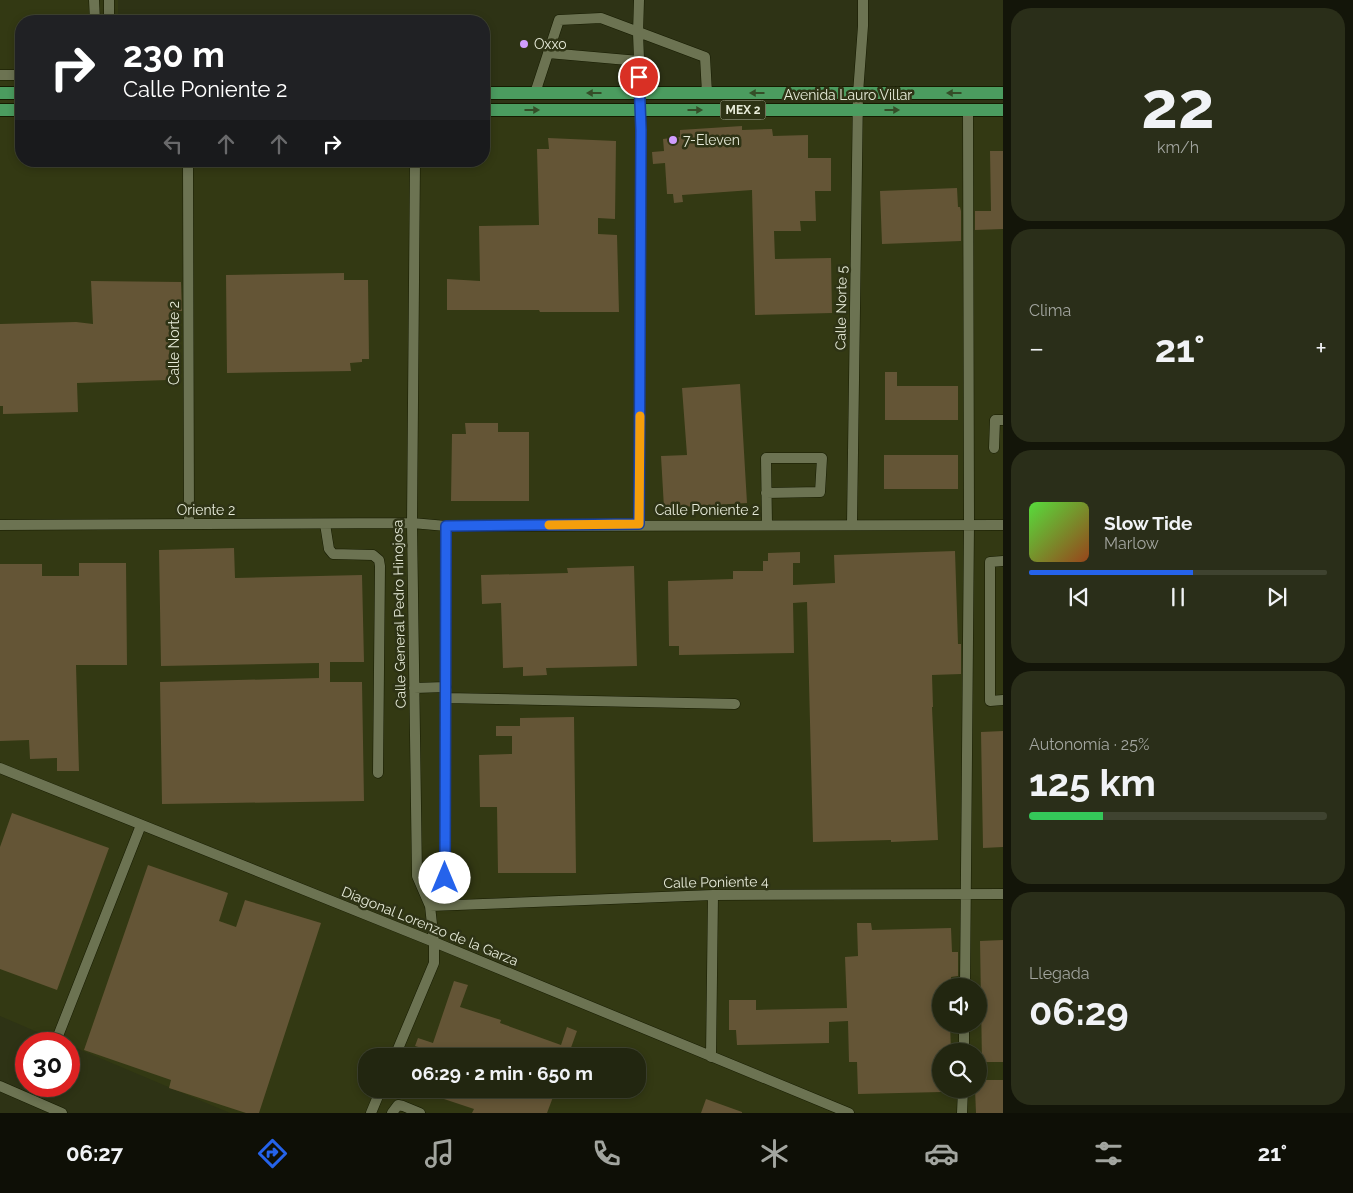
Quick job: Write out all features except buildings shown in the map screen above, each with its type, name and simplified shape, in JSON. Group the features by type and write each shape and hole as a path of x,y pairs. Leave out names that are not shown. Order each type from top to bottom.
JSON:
{"main road":[{"path":"0,93 15,93"},
{"name":"Avenida Lauro Villar","path":"490,93 1003,93"},
{"path":"0,110 15,110"},
{"name":"Avenida Lauro Villar","path":"490,110 1003,110"}],"street":[{"path":"94,0 94,15"},
{"path":"109,0 109,15"},
{"path":"639,0 638,33 641,110 639,524"},
{"name":"Calle Norte 5","path":"852,524 858,93 864,26 863,0"},
{"path":"535,93 559,20 600,18 705,57 708,93"},
{"path":"548,53 639,61"},
{"path":"0,75 15,75"},
{"path":"965,978 969,524 968,110"},
{"name":"Calle Norte 2","path":"188,167 189,524"},
{"name":"Calle General Pedro Hinojosa","path":"398,1048 434,964 434,942 430,906 417,876 412,523 415,167"},
{"path":"994,448 995,420 1003,420"},
{"path":"766,493 820,492 822,458 766,458 766,493 767,524"},
{"name":"Calle Poniente 2","path":"412,523 446,526 639,524 1003,525"},
{"name":"Oriente 2","path":"0,525 412,523"},
{"path":"325,524 329,549 333,554 373,555 378,560 380,566 378,773"},
{"path":"430,906 445,878 446,526"},
{"path":"1003,561 990,562 990,701 1003,700"},
{"path":"414,688 446,687"},
{"path":"446,698 735,704"},
{"name":"Diagonal Lorenzo de la Garza","path":"0,768 434,942 849,1113"},
{"path":"60,1032 141,825"},
{"name":"Calle Poniente 4","path":"430,906 712,895 1003,894"},
{"path":"711,1057 712,895"},
{"path":"0,1086 62,1113"},
{"path":"371,1113 377,1098"},
{"path":"962,1113 963,1098"},
{"path":"392,1113 398,1105 420,1113"}],"shaded area":[{"path":"0,0 118,0 118,15 15,15 15,167 490,167 490,113 1003,117 1003,1113 230,1113 80,1050 80,1032 37,1032 0,1016"}],"slow traffic":[{"path":"549,525 639,524 640,416"}],"place":[{"name":"Oxxo","path":"524,44"},
{"name":"7-Eleven","path":"673,140"}],"route":[{"path":"445,878 446,526 639,524 641,130 639,77"}]}
